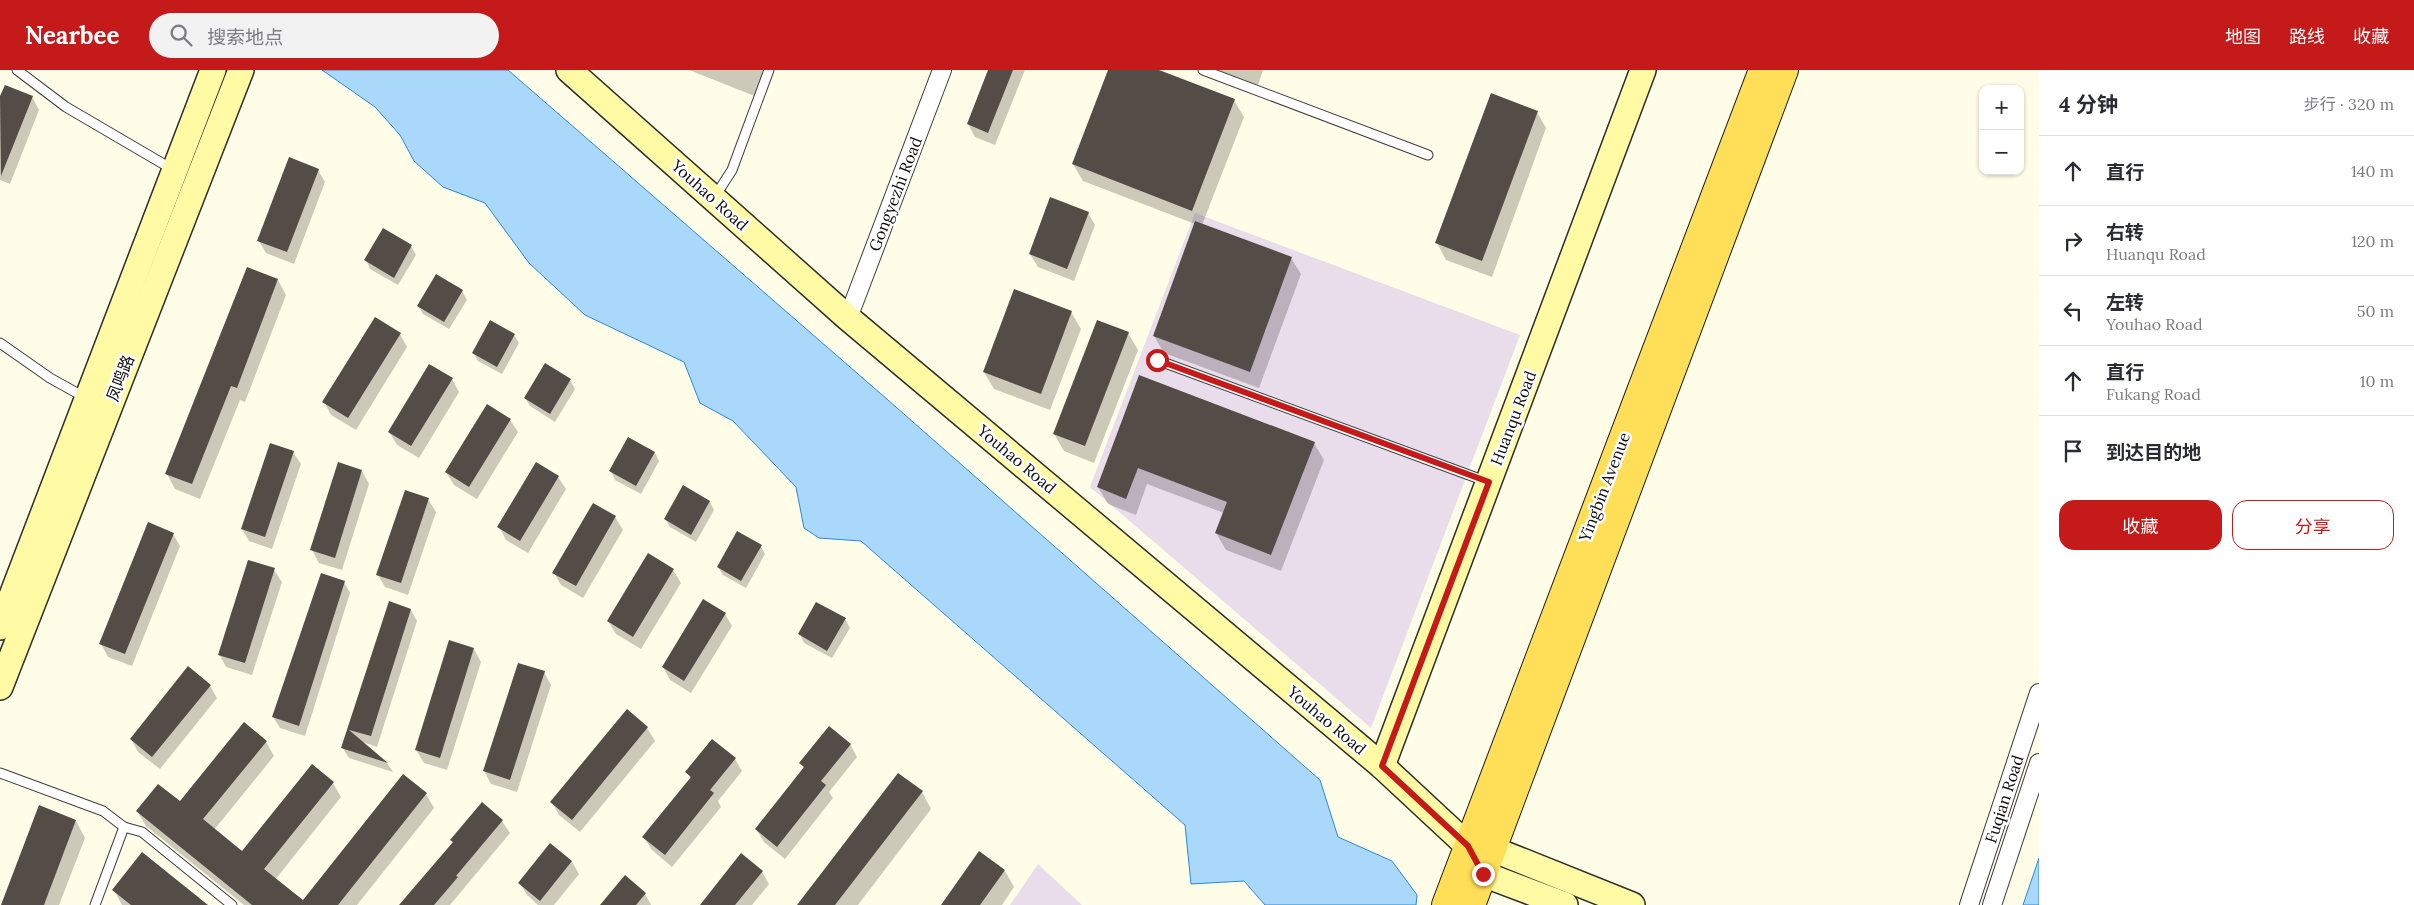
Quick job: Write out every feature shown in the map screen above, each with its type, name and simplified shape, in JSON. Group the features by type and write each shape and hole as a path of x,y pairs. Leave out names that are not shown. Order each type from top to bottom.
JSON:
{"main road":[{"name":"Yingbin Avenue","path":"1471,905 1481,856 1763,70"},
{"name":"Yingbin Avenue","path":"1446,905 1481,856 1784,70"}],"street":[{"name":"凤鸣路","path":"0,627 213,70"},
{"name":"凤鸣路","path":"0,687 241,70"},
{"name":"Youhao Road","path":"568,70 848,318 1382,766 1481,856"},
{"name":"Gongyezhi Road","path":"848,318 942,70"},
{"name":"Huanqu Road","path":"1382,766 1643,70"},
{"name":"Fuqian Road","path":"1969,905 2039,693"},
{"name":"Fuqian Road","path":"1992,905 2039,763"},
{"path":"1481,856 1565,905"},
{"path":"1481,856 1632,905"}],"lane":[{"path":"17,70 66,107 175,171"},
{"path":"713,198 732,170 769,70"},
{"path":"1203,70 1428,155"},
{"path":"0,343 50,378 86,398"},
{"path":"1157,360 1489,482"},
{"path":"0,773 103,811 124,827 142,832 232,905"},
{"path":"95,905 124,827"}],"shaded area":[{"path":"1195,213 1520,335 1371,728 1090,487"},
{"path":"1038,864 1082,905 1010,905"}],"water":[{"path":"322,70 508,70 888,400 1320,780 1338,837 1392,861 1417,895 1416,905 1265,905 1244,881 1191,884 1185,825 861,541 819,538 804,528 796,487 733,421 700,403 684,362 585,315 529,263 485,203 443,187 414,161 400,135 375,107"},
{"path":"2039,858 2039,905 2023,905"}],"building":[{"path":"988,70 1013,70 988,133 967,124"},
{"path":"1108,70 1159,70 1235,99 1192,211 1072,164"},
{"path":"5,85 33,96 1,176 0,96"},
{"path":"1491,93 1538,111 1482,261 1435,243"},
{"path":"289,157 319,169 287,252 257,241"},
{"path":"1050,197 1089,212 1067,269 1029,254"},
{"path":"1195,221 1292,257 1250,372 1153,336"},
{"path":"383,228 412,245 394,278 364,260"},
{"path":"247,267 278,279 237,388 231,386 192,484 165,474"},
{"path":"436,274 463,290 444,322 417,306"},
{"path":"1014,289 1072,311 1041,394 983,372"},
{"path":"375,317 401,333 348,418 322,402"},
{"path":"490,320 515,334 497,367 472,353"},
{"path":"1097,320 1129,332 1085,446 1053,434"},
{"path":"545,363 571,379 550,414 524,398"},
{"path":"429,364 453,378 411,446 388,432"},
{"path":"1139,375 1315,442 1271,555 1215,533 1227,502 1138,468 1126,499 1097,487"},
{"path":"487,404 511,419 469,487 445,472"},
{"path":"628,437 655,452 636,486 609,471"},
{"path":"270,443 294,451 265,537 241,529"},
{"path":"338,462 362,470 335,558 310,550"},
{"path":"536,462 559,476 520,541 497,527"},
{"path":"683,485 710,501 691,535 664,519"},
{"path":"405,490 429,498 401,583 376,575"},
{"path":"593,503 616,516 576,586 552,573"},
{"path":"148,522 174,533 125,654 99,644"},
{"path":"737,531 762,545 741,581 717,567"},
{"path":"648,553 674,569 633,637 607,621"},
{"path":"248,560 275,568 245,663 218,655"},
{"path":"321,573 345,581 299,726 272,717"},
{"path":"703,599 726,613 684,681 662,667"},
{"path":"389,601 411,609 371,736 349,730 388,763 341,748"},
{"path":"816,602 846,618 827,651 798,634"},
{"path":"449,640 474,648 440,758 415,750"},
{"path":"518,663 545,671 510,780 483,771"},
{"path":"188,666 211,685 152,757 130,739"},
{"path":"627,709 648,727 572,820 550,802"},
{"path":"244,722 267,741 203,819 242,851 312,764 334,782 264,869 303,900 403,774 427,793 338,905 252,905 136,811 158,784 180,801"},
{"path":"829,726 851,744 821,781 826,785 777,847 755,829 804,767 799,763"},
{"path":"712,739 736,758 710,790 714,793 665,855 642,837 691,777 685,772"},
{"path":"898,773 923,791 835,905 797,905"},
{"path":"482,802 503,820 456,876 458,877 434,905 399,905 453,842 450,840"},
{"path":"39,805 76,820 44,905 1,905"},
{"path":"550,843 572,861 540,901 518,883"},
{"path":"979,851 1005,870 980,905 941,905"},
{"path":"142,852 208,905 131,905 112,890"},
{"path":"741,853 763,871 735,905 700,905"},
{"path":"625,875 646,893 636,905 600,905"}],"route":[{"path":"1157,360 1489,482 1382,766 1468,846 1483,874"}]}
